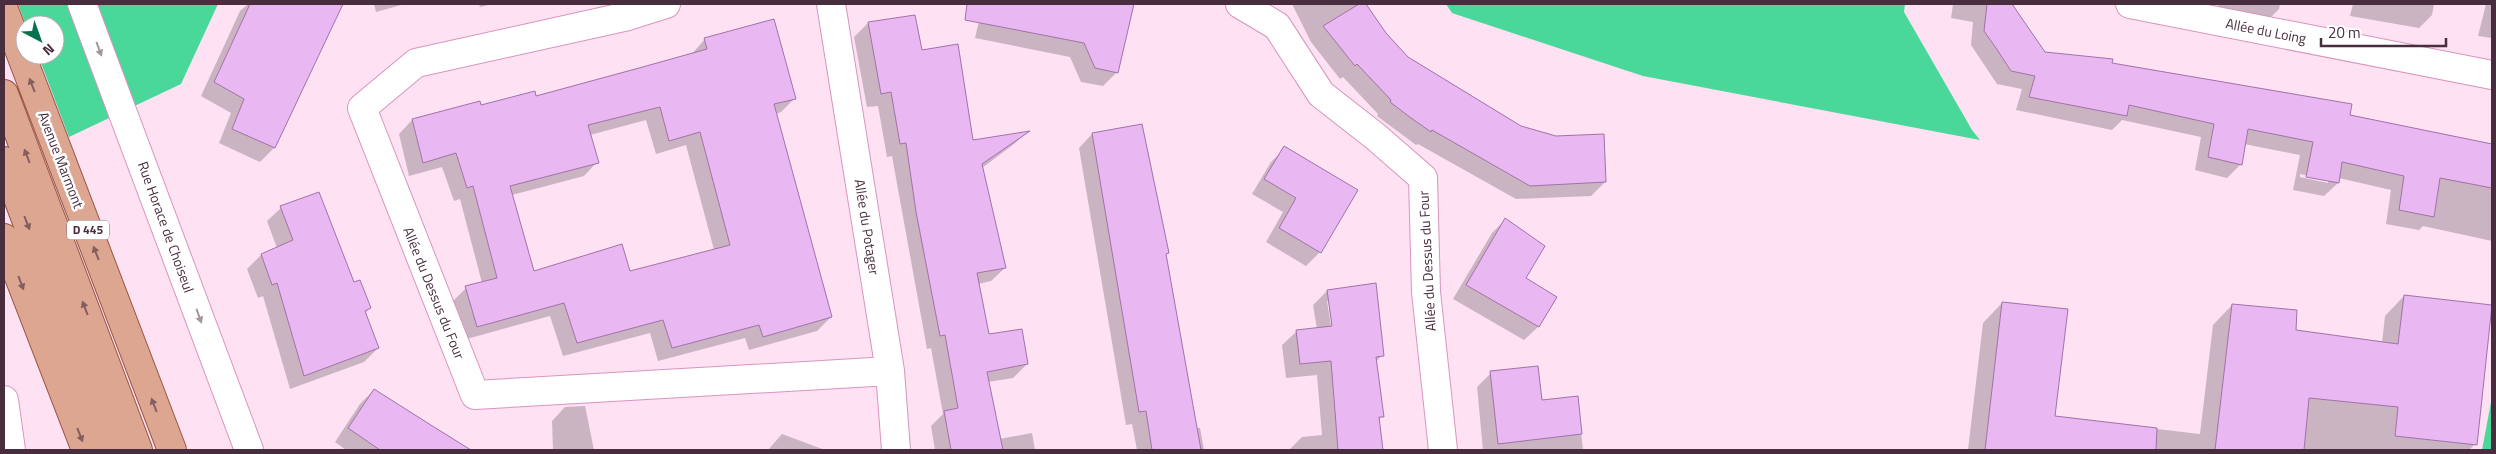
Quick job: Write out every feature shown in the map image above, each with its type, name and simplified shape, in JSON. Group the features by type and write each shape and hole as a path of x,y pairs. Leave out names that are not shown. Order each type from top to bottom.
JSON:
{"main road":[{"name":"Avenue Marmont","path":"4,10 172,450"},
{"name":"D 445","path":"4,94 138,450"},
{"path":"4,161 113,450"},
{"path":"4,238 86,450"}],"street":[{"name":"Rue Horace de Choiseul","path":"82,4 249,450"},
{"name":"Allée du Dessus du Four","path":"666,4 628,16 416,63 362,108 475,395 890,370"},
{"name":"Allée du Potager","path":"831,4 890,370 896,450"},
{"name":"Allée du Dessus du Four","path":"1240,4 1278,26 1321,94 1376,137 1423,178 1426,292 1443,450"},
{"name":"Allée du Loing","path":"2130,4 2188,10 2492,75"},
{"path":"4,400 11,450"}],"green space":[{"path":"18,4 218,4 181,84 69,137 42,65 65,65 65,15 22,15"},
{"path":"1446,4 1905,4 1904,12 1972,130 1980,140 1643,76 1452,13"},
{"path":"2492,397 2492,450 2482,450"}],"building":[{"path":"250,4 343,4 275,148 232,129 244,99 214,82"},
{"path":"967,4 1134,4 1118,73 1095,68 1084,43 965,20"},
{"path":"1359,4 1366,4 1386,33 1408,57 1521,126 1556,136 1604,134 1606,182 1530,186 1432,130 1431,132 1411,118 1390,102 1391,100 1357,64 1355,66 1323,26"},
{"path":"1987,4 2012,4 2045,52 2113,59 2112,63 2352,104 2350,115 2492,144 2492,188 2440,178 2434,217 2399,210 2404,176 2342,162 2339,183 2306,177 2313,142 2248,129 2242,165 2208,157 2214,124 2129,105 2127,116 2029,97 2035,76 2011,71 1984,31"},
{"path":"915,15 922,50 958,44 973,140 1030,131 982,164 1006,268 977,273 989,334 1022,329 1028,364 987,372 1003,450 951,450 944,411 958,408 945,335 940,336 916,212 906,143 900,144 891,92 881,94 868,22"},
{"path":"774,19 796,99 774,104 832,317 763,337 759,325 672,348 663,320 577,343 564,303 477,327 465,286 497,278 473,186 467,188 456,153 423,163 412,119 480,101 481,105 535,91 536,96 639,68 707,49 704,38","holes":["660,107 669,141 700,132 730,245 630,271 622,244 534,271 510,186 599,163 588,125"]},
{"path":"1142,124 1169,253 1166,254 1201,450 1152,450 1146,411 1139,412 1092,133"},
{"path":"1284,146 1358,190 1321,253 1279,228 1296,198 1264,179"},
{"path":"319,192 354,282 360,280 371,308 365,311 379,348 304,376 277,283 272,285 261,254 293,240 280,206"},
{"path":"1505,218 1545,246 1526,278 1557,297 1539,327 1466,285"},
{"path":"1376,283 1384,356 1376,357 1384,417 1379,417 1383,450 1338,450 1331,361 1300,364 1296,330 1332,326 1327,290"},
{"path":"2404,295 2492,305 2477,445 2395,436 2398,407 2309,398 2304,450 2215,450 2232,304 2297,310 2296,330 2398,344"},
{"path":"2002,302 2068,309 2055,416 2157,428 2156,450 1985,450"},
{"path":"1538,366 1542,400 1578,396 1582,434 1498,444 1490,371"},
{"path":"374,389 471,450 380,450 348,428"}]}
